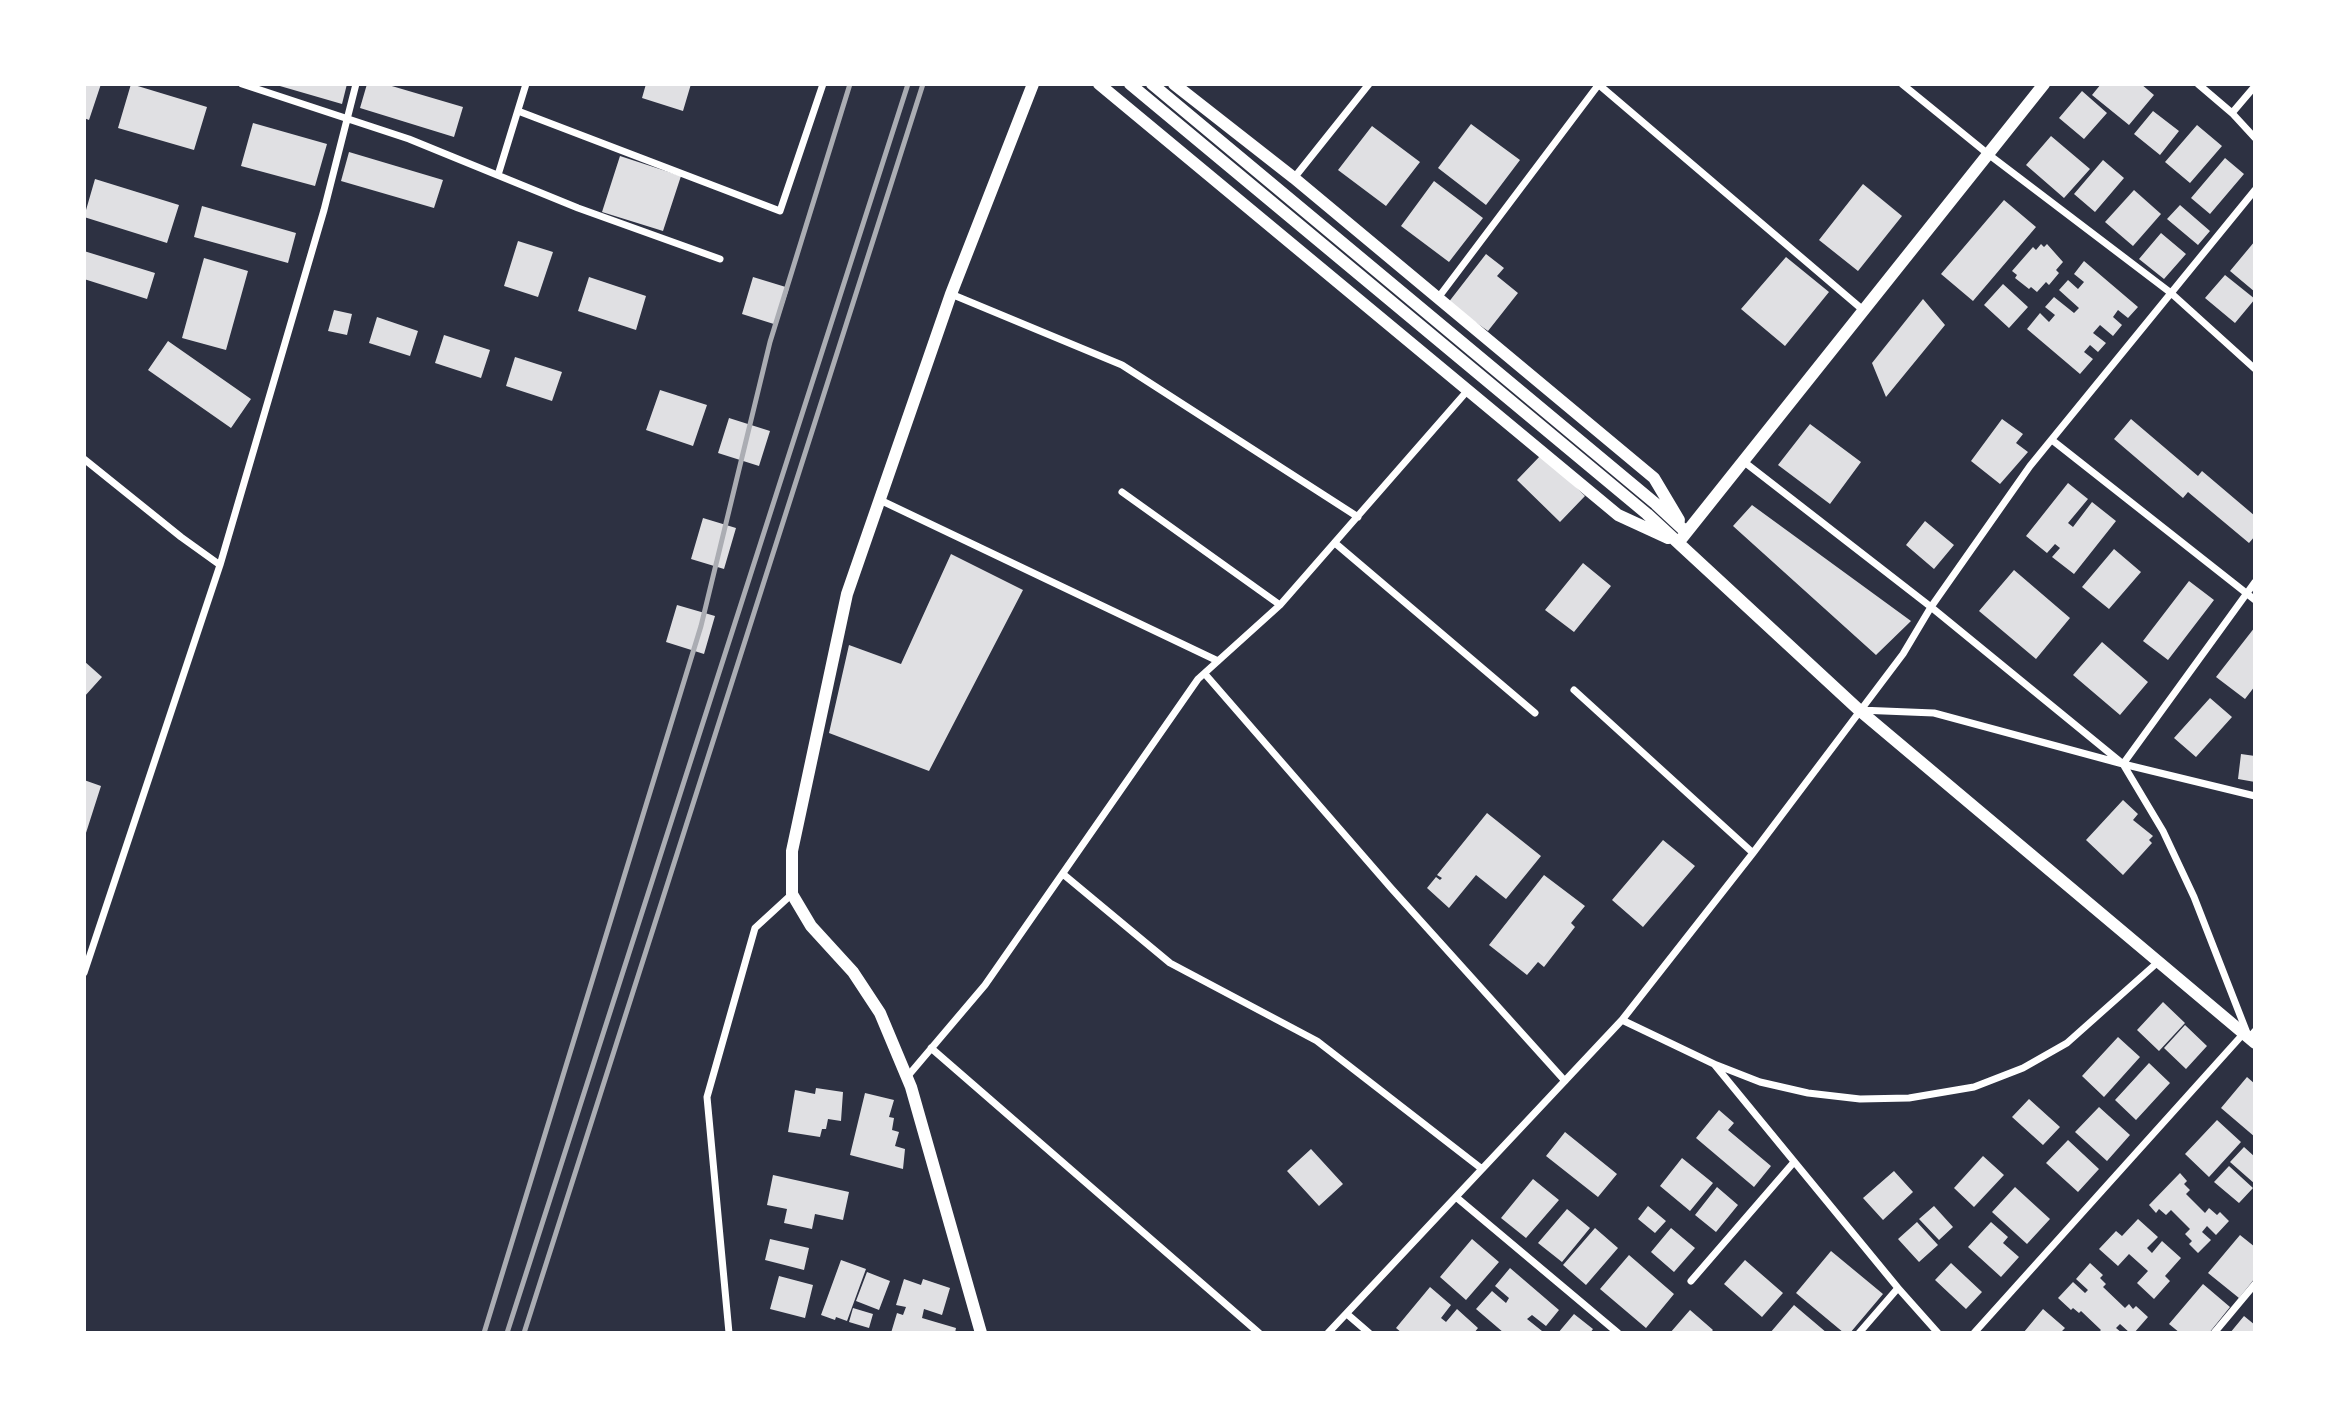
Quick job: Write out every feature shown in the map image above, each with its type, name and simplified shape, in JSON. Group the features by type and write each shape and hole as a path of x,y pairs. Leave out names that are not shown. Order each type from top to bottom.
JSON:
{"street":[{"path":"242,84 409,139 578,208 720,259"},
{"path":"84,973 220,565 324,210 356,84"},
{"path":"498,175 526,84"},
{"path":"518,111 780,211 823,84"},
{"path":"981,1333 907,1077 880,1013 853,972 811,926 792,894 792,851 847,594 951,294 1032,84"},
{"path":"1099,84 1619,515 1682,537"},
{"path":"1130,84 1651,509"},
{"path":"1152,84 1651,509 1859,710 2251,1036"},
{"path":"1174,84 1294,178 1654,478 1682,537"},
{"path":"1294,178 1369,84"},
{"path":"1438,298 1599,84 1863,310"},
{"path":"1902,84 1988,154 2171,293 2255,369"},
{"path":"1682,537 2044,84"},
{"path":"2197,84 2232,113 2255,138"},
{"path":"2232,113 2255,86"},
{"path":"1328,1333 1622,1020 1753,853 1903,654 1931,607 2030,467 2255,190"},
{"path":"951,294 1122,365 1358,517"},
{"path":"907,1077 985,985 1198,680 1280,605 1468,390"},
{"path":"2052,440 2255,600"},
{"path":"84,459 220,565"},
{"path":"1743,461 1931,607 2123,764 2163,831 2194,897 2251,1036"},
{"path":"1122,492 1280,605"},
{"path":"880,499 1218,662"},
{"path":"1335,543 1535,713"},
{"path":"2123,764 2255,582"},
{"path":"1205,674 1391,888 1565,1081"},
{"path":"1574,691 1753,853"},
{"path":"1859,710 1934,713 2255,796"},
{"path":"1063,874 1170,963 1317,1041 1482,1169"},
{"path":"729,1333 707,1097 755,928 792,894"},
{"path":"1622,1020 1714,1064 1760,1082 1808,1093 1860,1099 1909,1098 1975,1087 2022,1068 2067,1043 2158,961"},
{"path":"1974,1333 2251,1036"},
{"path":"931,1048 1259,1333"},
{"path":"1714,1064 1938,1333"},
{"path":"1691,1281 1794,1162"},
{"path":"1456,1197 1618,1333"},
{"path":"2214,1333 2255,1284"},
{"path":"1859,1333 1898,1287"},
{"path":"1347,1314 1369,1333"}],"building":[{"path":"84,84 101,84 89,120 84,118"},
{"path":"131,84 207,107 194,150 118,128"},
{"path":"273,84 347,84 342,104"},
{"path":"367,84 385,84 463,107 454,137 360,108"},
{"path":"646,84 691,84 683,111 642,98"},
{"path":"2101,84 2141,84 2154,95 2129,125 2092,95"},
{"path":"2082,91 2107,113 2084,139 2059,118"},
{"path":"2153,111 2179,131 2160,155 2134,134"},
{"path":"253,123 327,144 315,186 241,166"},
{"path":"1471,124 1520,160 1486,205 1438,168"},
{"path":"2197,125 2222,146 2190,183 2165,162"},
{"path":"1372,126 1420,162 1386,206 1338,170"},
{"path":"2051,136 2090,169 2064,198 2026,165"},
{"path":"349,152 443,180 434,208 341,181"},
{"path":"620,156 681,176 663,231 602,212"},
{"path":"2225,158 2244,174 2210,214 2191,198"},
{"path":"2103,160 2124,178 2095,212 2074,194"},
{"path":"95,179 179,205 167,243 84,217"},
{"path":"1434,181 1483,218 1449,262 1401,226"},
{"path":"1863,184 1902,216 1858,271 1819,240"},
{"path":"2134,190 2161,214 2133,246 2105,222"},
{"path":"2004,200 2036,227 1973,301 1941,274"},
{"path":"2180,205 2210,231 2198,245 2167,219"},
{"path":"202,206 296,233 288,263 194,237"},
{"path":"2161,233 2186,254 2164,279 2139,259"},
{"path":"518,241 553,252 538,297 504,286"},
{"path":"2255,241 2255,292 2230,271"},
{"path":"2041,244 2044,247 2047,244 2063,262 2056,270 2059,273 2049,285 2046,282 2037,292 2015,278 2017,275 2012,271 2033,247 2036,250"},
{"path":"84,251 155,273 147,299 84,279"},
{"path":"1486,254 1504,268 1497,276 1518,293 1488,331 1448,303"},
{"path":"1786,257 1829,292 1785,346 1741,309"},
{"path":"204,258 248,271 226,350 182,338"},
{"path":"2084,261 2138,307 2128,318 2118,310 2113,317 2122,325 2113,336 2100,325 2093,333 2106,343 2098,352 2090,345 2084,352 2093,359 2080,374 2027,329 2040,313 2049,322 2055,315 2045,307 2054,297 2074,313 2079,308 2059,290 2068,280 2078,289 2084,282 2074,274"},
{"path":"2225,275 2255,299 2235,323 2205,298"},
{"path":"589,277 646,296 636,330 578,311"},
{"path":"753,277 789,288 777,325 742,314"},
{"path":"2003,284 2028,307 2009,328 1984,305"},
{"path":"1923,299 1945,325 1886,397 1872,363"},
{"path":"334,310 352,314 347,335 328,331"},
{"path":"377,317 418,331 410,356 369,343"},
{"path":"444,335 490,350 481,378 435,363"},
{"path":"168,341 251,399 231,428 148,370"},
{"path":"515,357 562,372 552,401 506,386"},
{"path":"660,390 707,405 693,446 646,430"},
{"path":"729,418 770,431 759,466 718,453"},
{"path":"2002,419 2023,434 2016,443 2028,452 2000,484 1971,461"},
{"path":"2131,419 2198,476 2202,471 2255,516 2255,536 2249,543 2188,492 2183,498 2114,439"},
{"path":"1810,424 1861,462 1830,504 1778,465"},
{"path":"1542,454 1585,496 1560,522 1517,480"},
{"path":"2068,483 2088,499 2068,523 2073,527 2092,502 2116,521 2074,574 2052,557 2060,548 2055,544 2047,553 2026,536"},
{"path":"1752,505 1911,621 1876,655 1733,526"},
{"path":"703,518 736,528 724,569 691,559"},
{"path":"1925,521 1954,545 1934,569 1906,545"},
{"path":"2114,549 2141,572 2109,609 2082,587"},
{"path":"951,554 1023,590 929,771 829,733 849,645 901,664"},
{"path":"1583,563 1611,586 1574,632 1545,610"},
{"path":"2014,570 2070,618 2036,659 1979,611"},
{"path":"2189,581 2214,600 2168,660 2143,641"},
{"path":"677,605 715,616 704,654 666,642"},
{"path":"2255,627 2255,686 2245,699 2216,677"},
{"path":"2102,642 2148,682 2120,715 2073,675"},
{"path":"84,661 102,677 84,697"},
{"path":"2210,698 2232,717 2196,757 2174,738"},
{"path":"2241,754 2255,756 2255,782 2238,779"},
{"path":"84,780 101,786 85,836 84,836"},
{"path":"2123,800 2138,814 2133,820 2153,836 2149,840 2152,843 2123,875 2086,840"},
{"path":"1487,813 1541,856 1506,899 1476,875 1449,908 1427,888 1436,877 1440,880 1442,878 1437,875"},
{"path":"1663,840 1695,866 1643,927 1612,900"},
{"path":"1544,875 1585,906 1571,923 1575,927 1544,967 1538,962 1527,975 1489,945"},
{"path":"2163,1002 2185,1023 2159,1051 2137,1030"},
{"path":"2185,1025 2207,1046 2186,1069 2164,1048"},
{"path":"2118,1037 2140,1057 2104,1097 2082,1076"},
{"path":"2149,1063 2170,1083 2136,1120 2115,1100"},
{"path":"2247,1077 2255,1084 2255,1137 2221,1108"},
{"path":"816,1088 843,1092 841,1121 828,1119 826,1129 822,1129 820,1137 788,1132 795,1090 815,1094"},
{"path":"865,1093 894,1100 889,1117 894,1118 892,1130 899,1132 895,1146 905,1149 903,1169 850,1155"},
{"path":"2029,1099 2060,1127 2043,1145 2012,1117"},
{"path":"2099,1107 2130,1135 2107,1161 2075,1132"},
{"path":"1719,1110 1734,1123 1728,1130 1771,1166 1754,1187 1696,1138"},
{"path":"2217,1120 2241,1142 2209,1177 2185,1154"},
{"path":"1565,1132 1617,1174 1598,1197 1546,1156"},
{"path":"2068,1140 2099,1169 2078,1192 2046,1163"},
{"path":"2244,1147 2255,1157 2255,1184 2230,1162"},
{"path":"1311,1149 1343,1184 1319,1206 1287,1171"},
{"path":"1983,1156 2004,1175 1974,1207 1954,1188"},
{"path":"1682,1158 1713,1183 1690,1211 1660,1186"},
{"path":"2229,1166 2253,1188 2239,1203 2214,1182"},
{"path":"1894,1171 1913,1192 1883,1220 1863,1198"},
{"path":"2180,1173 2187,1181 2184,1184 2190,1190 2186,1194 2205,1213 2209,1208 2217,1215 2220,1212 2229,1221 2216,1235 2207,1226 2202,1232 2211,1240 2198,1253 2189,1244 2192,1241 2185,1234 2190,1229 2171,1210 2166,1215 2159,1209 2156,1213 2149,1205"},
{"path":"773,1175 849,1192 843,1220 815,1214 812,1229 784,1223 787,1209 767,1205"},
{"path":"1533,1179 1559,1200 1526,1238 1501,1218"},
{"path":"1717,1187 1738,1205 1716,1232 1695,1215"},
{"path":"2015,1187 2050,1219 2027,1244 1992,1212"},
{"path":"1648,1206 1666,1221 1655,1233 1638,1219"},
{"path":"1934,1206 1953,1227 1939,1240 1919,1219"},
{"path":"1567,1209 1590,1228 1562,1262 1538,1243"},
{"path":"2138,1219 2158,1237 2147,1248 2152,1253 2162,1241 2181,1258 2165,1276 2170,1281 2154,1299 2137,1283 2148,1271 2129,1254 2118,1266 2099,1249 2116,1231 2122,1236"},
{"path":"1917,1222 1938,1245 1919,1262 1898,1239"},
{"path":"1991,1222 2008,1237 2003,1243 2019,1257 2001,1277 1968,1247"},
{"path":"1595,1228 1618,1248 1586,1285 1563,1265"},
{"path":"1671,1228 1695,1248 1674,1272 1651,1252"},
{"path":"2240,1235 2255,1247 2255,1278 2239,1298 2208,1273"},
{"path":"770,1239 809,1248 804,1270 765,1260"},
{"path":"1472,1239 1499,1262 1466,1300 1440,1277"},
{"path":"1831,1251 1883,1294 1850,1333 1844,1333 1796,1293"},
{"path":"1629,1255 1674,1294 1646,1328 1600,1289"},
{"path":"841,1260 866,1269 847,1321 821,1315"},
{"path":"1745,1260 1783,1293 1762,1317 1724,1284"},
{"path":"1951,1263 1982,1292 1966,1309 1935,1280"},
{"path":"2090,1263 2103,1275 2100,1278 2106,1284 2103,1287 2125,1308 2129,1304 2133,1309 2136,1306 2148,1317 2134,1333 2130,1333 2120,1324 2116,1328 2122,1333 2100,1333 2101,1330 2081,1311 2079,1313 2073,1308 2071,1310 2058,1298 2073,1282 2085,1293 2088,1290 2076,1279"},
{"path":"1510,1268 1559,1310 1546,1326 1532,1315 1527,1319 1542,1331 1540,1333 1504,1333 1476,1309 1492,1291 1506,1303 1509,1298 1495,1286"},
{"path":"867,1272 890,1281 879,1310 856,1301"},
{"path":"779,1276 813,1285 805,1318 770,1309"},
{"path":"904,1279 921,1285 923,1279 950,1288 942,1315 924,1309 922,1318 956,1328 955,1333 891,1333 897,1313 903,1315 906,1307 896,1305"},
{"path":"2203,1284 2230,1307 2209,1333 2180,1333 2169,1324"},
{"path":"1430,1287 1451,1305 1441,1318 1446,1322 1457,1309 1478,1328 1474,1333 1402,1333 1396,1328"},
{"path":"1794,1305 1827,1333 1770,1333"},
{"path":"853,1308 873,1314 869,1328 849,1322"},
{"path":"2043,1309 2065,1328 2060,1333 2024,1332"},
{"path":"1690,1310 1713,1330 1710,1333 1670,1333"},
{"path":"1574,1314 1593,1329 1590,1333 1558,1333"},
{"path":"2244,1316 2255,1325 2255,1333 2230,1333"}],"railway":[{"path":"484,1333 701,626 770,342 850,84"},
{"path":"507,1333 908,84"},
{"path":"524,1333 923,84"}]}
